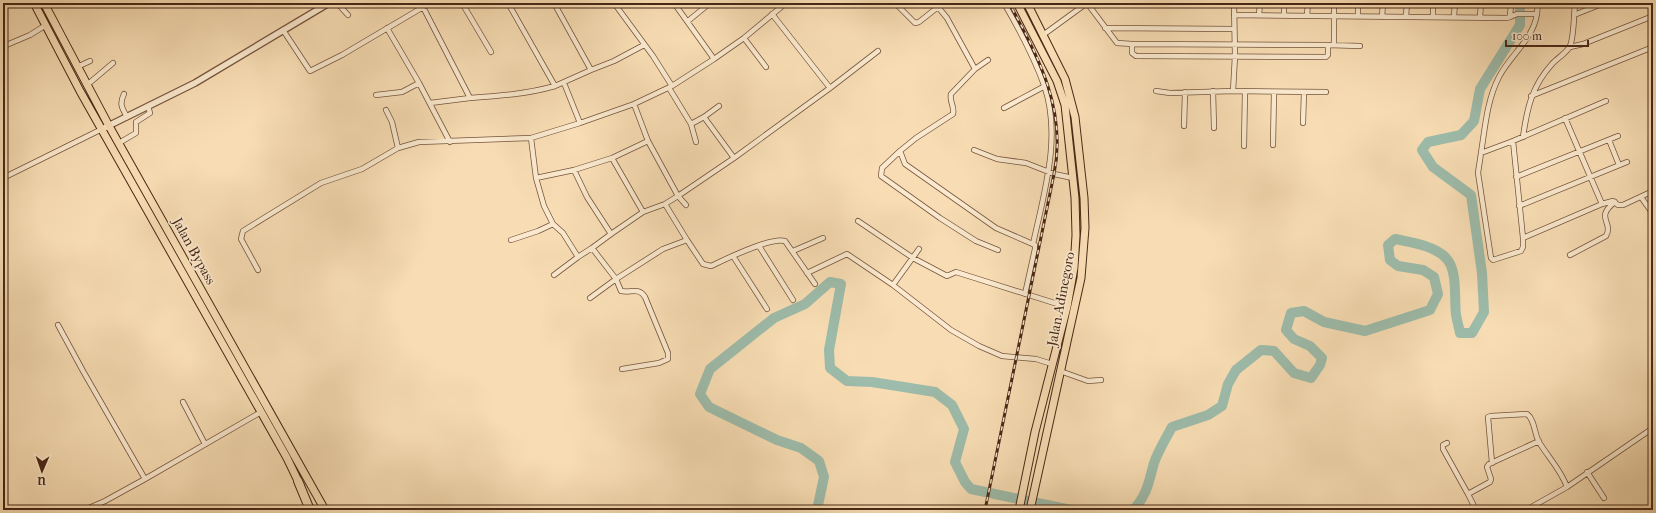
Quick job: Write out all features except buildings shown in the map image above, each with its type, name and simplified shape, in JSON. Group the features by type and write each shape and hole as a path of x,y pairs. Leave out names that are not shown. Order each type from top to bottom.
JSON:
{"highway":[{"name":"Jalan Bypass","path":"34,3 102,129 287,458 314,510"},
{"name":"Jalan Bypass","path":"44,3 109,126 325,510"},
{"path":"1017,3 1057,81 1064,105 1073,178 1076,235 1074,268 1067,307 1035,432 1019,510"},
{"name":"Jalan Adinegoro","path":"1027,3 1065,80 1075,117 1084,198 1084,252 1081,278 1030,510"},
{"path":"1062,325 1068,328 1071,327"},
{"path":"1058,342 1062,340 1065,341 1066,344"},
{"path":"236,368 243,364"},
{"path":"298,481 310,510"}],"street":[{"path":"3,178 195,83 329,3"},
{"path":"337,3 348,15"},
{"path":"282,30 310,71 337,58 430,3"},
{"path":"462,3 491,52"},
{"path":"508,3 555,86"},
{"path":"554,3 591,70"},
{"path":"614,3 644,45 671,87 691,124 696,142"},
{"path":"674,3 714,59"},
{"path":"688,21 710,3"},
{"path":"258,270 241,239 243,231 321,183 362,169 398,148 419,142 530,138 580,124 634,104 671,87 714,59 744,38 786,3"},
{"path":"895,3 914,23 919,22 938,7 947,18 975,69"},
{"path":"1004,3 1029,51 1044,86 1050,109 1052,146 1048,173 1033,244 1035,249 1025,294"},
{"path":"1043,35 1087,3 1117,42 1132,48 1334,45 1360,46"},
{"path":"1233,91 1235,55 1234,3"},
{"path":"1259,15 1260,3"},
{"path":"1284,3 1284,15"},
{"path":"1308,3 1308,15"},
{"path":"1334,3 1334,45"},
{"path":"1358,3 1358,16"},
{"path":"1382,17 1383,3"},
{"path":"1406,16 1407,3"},
{"path":"1433,3 1433,16"},
{"path":"1454,16 1455,3"},
{"path":"1480,17 1481,3"},
{"path":"1510,17 1511,3"},
{"path":"1512,141 1523,247 1521,251 1493,260 1491,258 1478,173 1481,153 1488,114 1499,77 1533,29 1538,3"},
{"path":"1570,47 1575,3"},
{"path":"1574,15 1604,3"},
{"path":"423,7 470,98"},
{"path":"772,14 830,88"},
{"path":"1234,15 1510,17 1517,14 1537,14"},
{"path":"1523,137 1526,115 1531,96 1552,64 1570,47 1584,44 1653,16"},
{"path":"4,46 30,36 46,25"},
{"path":"387,28 419,82 450,142"},
{"path":"1105,28 1234,29"},
{"path":"744,38 766,67"},
{"path":"430,103 535,92 564,83 614,61 644,45"},
{"path":"1132,48 1136,56 1235,55 1326,57 1328,56 1328,46"},
{"path":"1531,96 1653,47"},
{"path":"554,275 643,212 665,204 734,158 830,88 878,50"},
{"path":"77,67 90,60"},
{"path":"988,60 975,69 951,94 950,97 954,110 953,114 916,138 900,151 882,168 881,176 946,222 976,241 998,250"},
{"path":"87,85 113,63"},
{"path":"376,95 402,92 419,82"},
{"path":"564,83 580,124"},
{"path":"1004,108 1044,86"},
{"path":"1156,91 1170,93 1213,91 1326,92"},
{"path":"1213,91 1214,128"},
{"path":"1244,146 1245,91"},
{"path":"1184,126 1185,92"},
{"path":"1273,145 1274,92"},
{"path":"1302,123 1304,92"},
{"path":"124,94 121,100 121,106 127,117"},
{"path":"1481,153 1523,137 1606,101"},
{"path":"634,104 648,141 678,196 686,205"},
{"path":"119,143 136,133 136,122 150,113 148,106"},
{"path":"691,124 719,106"},
{"path":"386,110 392,122 398,148"},
{"path":"704,117 734,158"},
{"path":"1565,118 1602,204"},
{"path":"1516,177 1618,136"},
{"path":"530,138 536,178 544,206 553,224 563,233 578,257"},
{"path":"1608,140 1620,166"},
{"path":"536,178 574,170 612,158 648,141"},
{"path":"974,150 997,159 1034,165 1048,173 1073,178"},
{"path":"900,151 905,164 950,197 996,228 1033,244"},
{"path":"612,158 643,212"},
{"path":"1519,206 1627,162"},
{"path":"574,170 587,197 610,234"},
{"path":"1523,238 1602,204 1615,202 1620,206 1653,191"},
{"path":"1641,197 1653,214"},
{"path":"1570,255 1606,236 1608,230 1605,214 1609,206 1615,202"},
{"path":"665,204 687,240 703,264 706,266 711,266 759,246 781,240 785,241 815,284"},
{"path":"858,221 912,258 947,276 956,272 1014,289 1067,307"},
{"path":"511,240 538,231 553,224"},
{"path":"792,251 823,238"},
{"path":"590,298 658,252 687,240"},
{"path":"759,246 793,300"},
{"path":"592,248 616,279 621,291 638,291 643,294 668,353 668,359 666,361 622,369"},
{"path":"893,285 919,249"},
{"path":"807,273 847,254 893,285 951,330 996,355 1036,359 1052,364"},
{"path":"733,256 768,309"},
{"path":"58,325 145,479"},
{"path":"1060,371 1088,381 1101,380"},
{"path":"183,402 205,444"},
{"path":"84,510 105,501 145,479 261,412"},
{"path":"1492,463 1487,419 1489,416 1527,414 1531,418 1539,441 1550,455 1567,487"},
{"path":"1526,510 1567,487 1653,428"},
{"path":"1468,494 1490,482 1487,467 1492,463 1539,441"},
{"path":"1447,443 1443,446 1443,449 1476,510"},
{"path":"1587,472 1604,498"}],"waterway":[{"path":"1133,510 1138,505 1144,494 1156,458 1172,427 1208,415 1222,406 1228,384 1236,370 1261,350 1274,351 1294,373 1311,378 1320,365 1322,358 1310,346 1294,339 1286,330 1291,313 1304,311 1324,322 1365,331 1430,310 1438,294 1434,277 1423,270 1398,266 1390,260 1388,245 1395,239 1415,243 1436,250 1446,258 1450,263 1454,277 1456,315 1460,333 1472,333 1484,312 1482,273 1471,195 1433,167 1422,150 1428,142 1461,135 1474,121 1480,89 1520,25 1520,3"},
{"path":"817,510 824,477 819,461 801,448 777,440 709,407 700,394 710,369 774,318 805,304 830,282 841,284 829,350 830,368 847,381 872,382 935,392 952,405 964,429 955,462 965,482 971,489 1071,510"}],"railway":[{"path":"985,510 1054,174 1057,151 1057,128 1048,85 1031,44 1009,3"}]}
